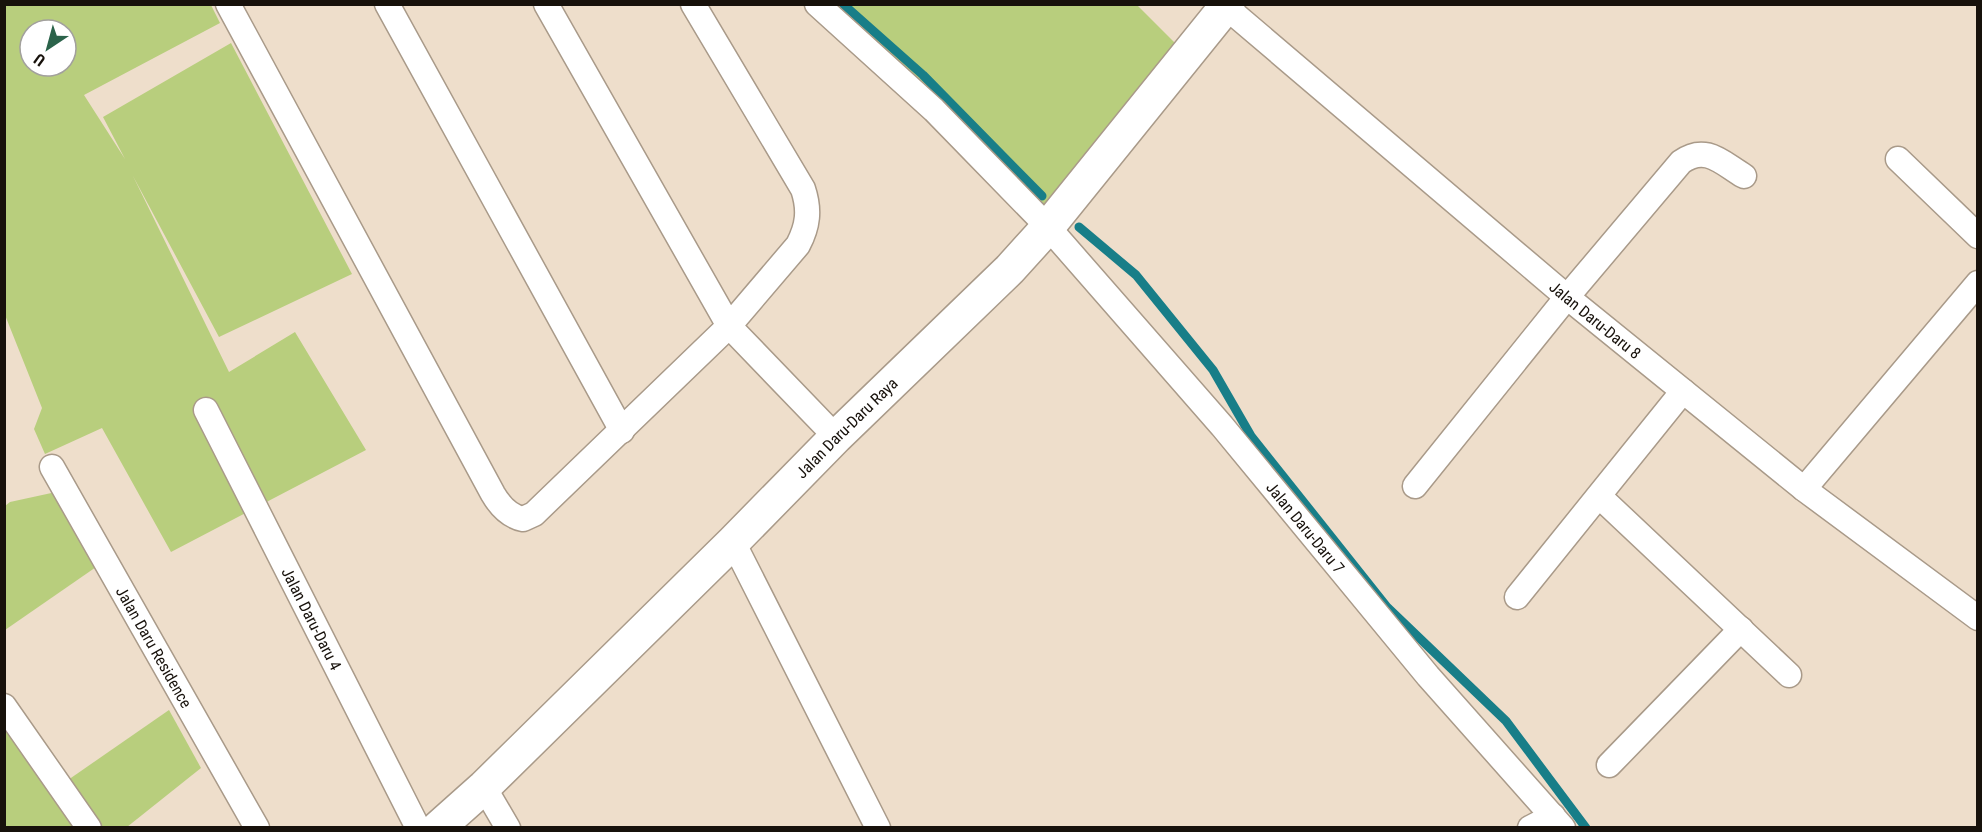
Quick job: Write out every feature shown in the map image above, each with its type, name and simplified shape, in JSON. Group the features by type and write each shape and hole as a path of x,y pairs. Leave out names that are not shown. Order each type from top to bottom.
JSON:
{"main road":[{"name":"Jalan Daru-Daru Raya","path":"438,828 484,787 733,542 836,437 959,321 1048,228 1227,6"}],"street":[{"path":"228,4 500,506 516,518 529,518 729,326 798,245 805,231 807,201 803,189 693,4"},
{"path":"387,4 622,431"},
{"path":"546,4 729,326 836,437"},
{"name":"Jalan Daru-Daru 7","path":"817,4 934,110 1048,228 1222,426 1428,676 1558,822"},
{"name":"Jalan Daru-Daru 8","path":"1227,6 1567,297 1804,489 1977,618"},
{"path":"1415,486 1567,297 1681,162 1699,153 1713,157 1744,176"},
{"path":"1899,159 1977,236"},
{"path":"1804,489 1977,283"},
{"path":"1518,597 1683,391"},
{"name":"Jalan Daru-Daru 4","path":"206,410 418,828"},
{"name":"Jalan Daru Residence","path":"52,467 257,828"},
{"path":"1599,496 1789,675"},
{"path":"733,542 878,828"},
{"path":"1609,765 1741,629"},
{"path":"4,706 89,828"},
{"path":"484,787 508,828"},
{"path":"1530,828 1558,822"}],"green space":[{"path":"5,5 211,5 220,23 84,95 125,159 103,117 231,43 352,274 219,337 133,176 229,372 295,332 366,450 171,552 102,428 45,454 34,429 42,408 5,315"},
{"path":"832,5 1137,5 1176,44 1044,205"},
{"path":"56,492 99,565 5,630 5,506 10,502"},
{"path":"169,710 201,768 127,827 102,827 68,780"},
{"path":"5,723 79,827 5,827"}],"waterway":[{"path":"843,4 923,75 1042,196"},
{"path":"1079,227 1136,275 1213,370 1251,436 1387,607 1506,721 1586,828"}]}
